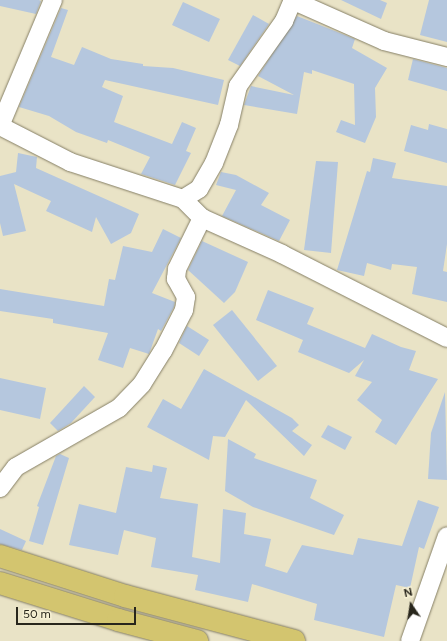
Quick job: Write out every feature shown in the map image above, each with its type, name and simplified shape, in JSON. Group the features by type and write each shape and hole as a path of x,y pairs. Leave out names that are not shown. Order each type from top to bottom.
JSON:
{"main road":[{"path":"0,556 126,596 294,641"},
{"path":"0,582 118,620 197,641"}],"street":[{"path":"53,0 0,126 70,162 183,199 202,218 282,254 447,338"},
{"path":"183,199 199,189 214,163 229,125 238,86 284,21 293,0 384,41 447,57"},
{"path":"0,488 16,467 48,447 119,408 142,384 164,351 184,310 186,297 176,279 177,269 202,218"},
{"path":"410,641 447,536"}],"building":[{"path":"0,0 41,1 36,14 0,6"},
{"path":"341,0 380,0 387,3 381,19"},
{"path":"429,0 447,0 447,42 420,35"},
{"path":"183,2 220,19 209,42 172,25"},
{"path":"61,8 68,10 51,57 74,65 82,47 111,59 143,64 143,66 173,68 224,80 218,105 105,80 102,87 123,96 114,122 172,144 182,122 196,128 186,151 191,153 175,185 141,174 150,157 108,140 107,143 76,132 49,116 19,107"},
{"path":"253,15 269,24 240,66 228,60"},
{"path":"297,16 355,39 352,48 387,68 375,88 376,117 365,143 336,132 341,120 355,125 354,84 312,70 312,74 304,72 297,114 244,105 251,86 294,95 258,76"},
{"path":"413,59 447,68 447,91 408,80"},
{"path":"429,124 447,129 447,163 404,151 411,125 428,130"},
{"path":"18,153 37,157 36,168 139,214 131,233 111,244 96,217 92,232 46,211 51,201 14,184 26,231 3,236 0,223 0,176 16,172"},
{"path":"373,158 396,163 392,178 447,186 447,244 443,271 447,272 447,302 412,294 417,267 392,264 391,270 367,263 364,276 337,270 367,171 370,172"},
{"path":"316,161 338,162 331,253 304,250"},
{"path":"221,172 236,175 269,193 261,205 290,220 279,241 222,216 236,190 216,185"},
{"path":"163,229 181,238 152,293 175,302 174,307 161,331 158,329 149,354 130,348 123,368 98,360 108,333 53,323 53,319 0,311 0,289 104,306 109,279 115,280 123,246 152,252"},
{"path":"202,241 248,262 235,292 224,303 188,270"},
{"path":"268,290 314,308 307,324 365,348 372,334 401,347 416,351 409,370 438,379 396,445 375,432 382,420 357,400 372,382 355,376 364,360 349,373 298,352 303,340 256,320"},
{"path":"232,310 277,366 258,381 213,325"},
{"path":"187,326 209,340 199,356 179,343"},
{"path":"204,369 292,418 299,425 292,431 312,445 304,456 246,400 225,437 213,436 209,460 147,427 163,399 181,409"},
{"path":"0,378 46,388 40,419 0,410"},
{"path":"84,386 95,397 71,423 58,431 50,423"},
{"path":"445,392 447,480 428,479 431,433"},
{"path":"328,425 352,437 345,450 321,437"},
{"path":"228,439 256,454 254,458 317,480 310,498 344,515 334,535 253,507 225,491"},
{"path":"60,454 69,458 43,545 29,541 39,507 37,506 56,456"},
{"path":"153,465 167,468 160,498 198,504 192,557 220,563 223,509 246,513 244,534 271,539 265,566 287,573 302,545 353,555 358,538 402,546 418,500 439,507 424,549 419,547 410,588 396,585 384,637 314,620 317,604 252,584 248,602 195,590 198,575 151,567 156,538 124,530 118,555 69,545 79,504 116,513 126,467 152,472"},
{"path":"0,529 26,541 22,550 0,544"}]}
